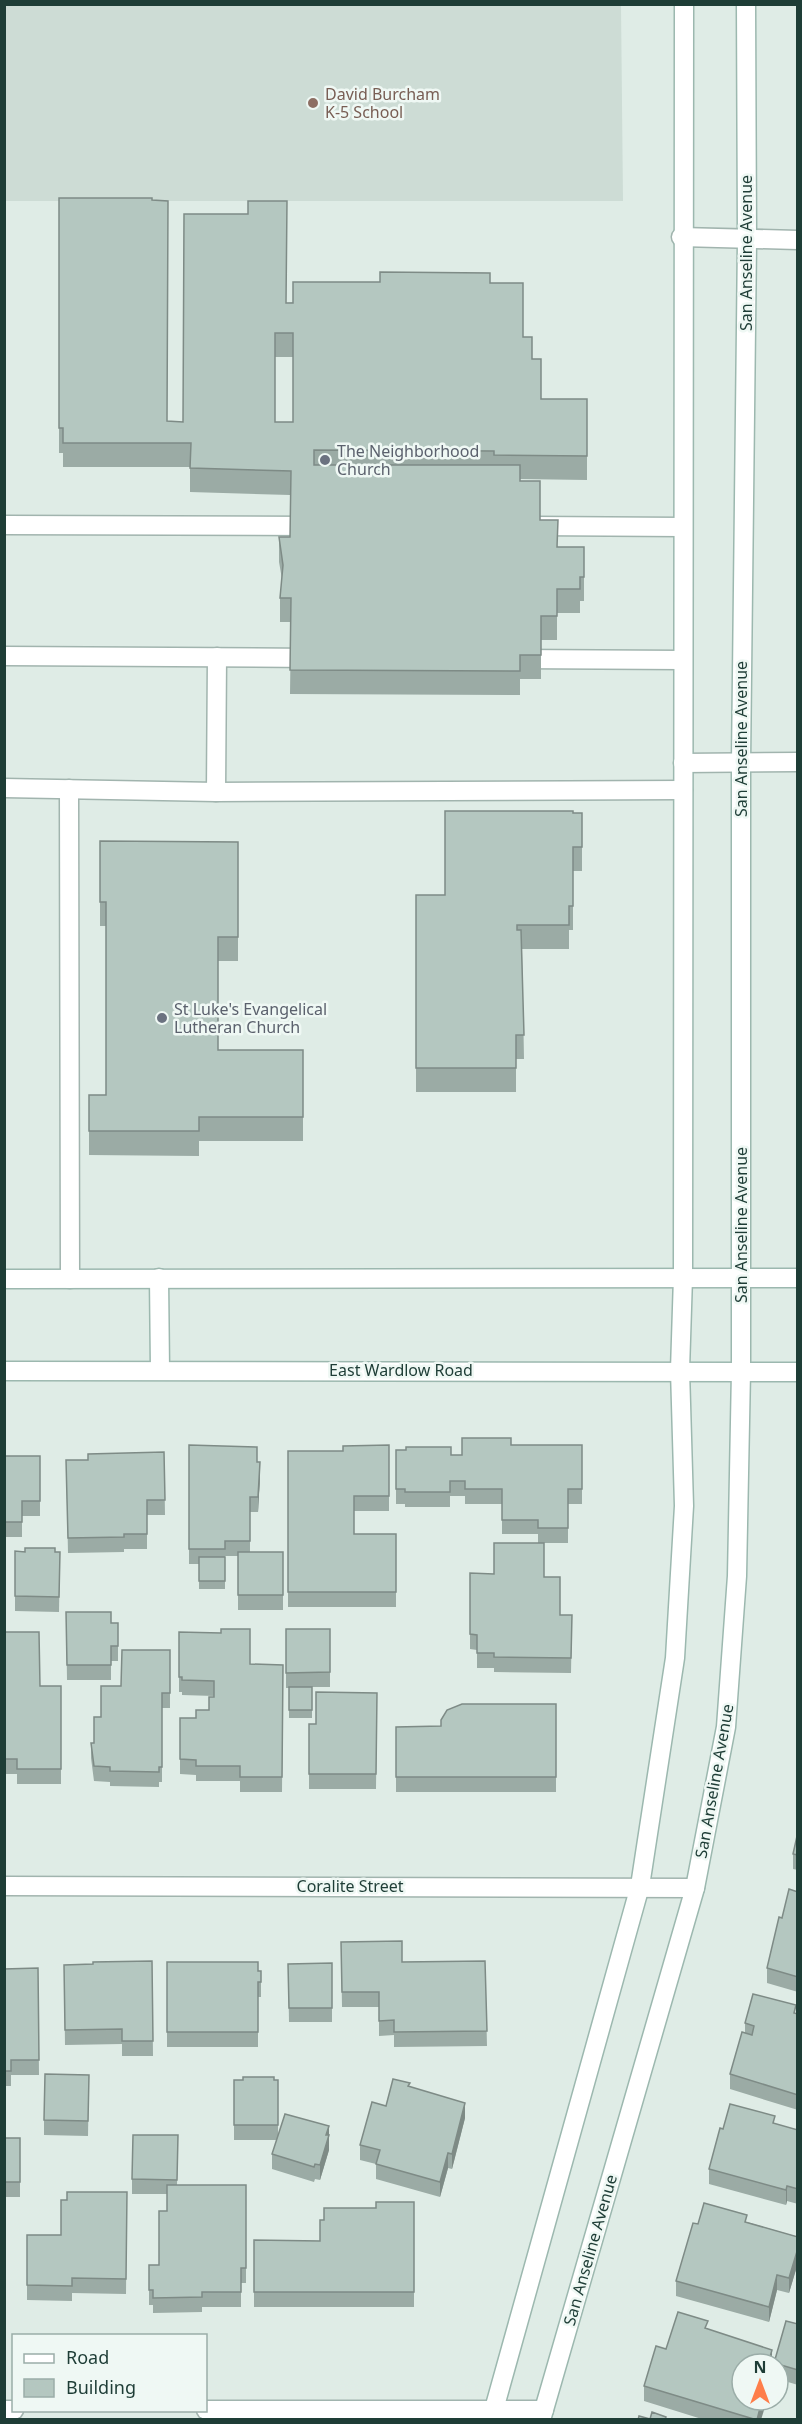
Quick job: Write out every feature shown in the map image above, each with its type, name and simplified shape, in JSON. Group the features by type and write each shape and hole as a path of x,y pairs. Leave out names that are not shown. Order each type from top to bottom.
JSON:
{"street":[{"path":"492,2415 640,1886 675,1658 684,1506 680,1370 682,1277 681,237 684,4"},
{"name":"San Anseline Avenue","path":"542,2415 695,1888 726,1727 736,1576 741,1371 741,762 747,240 746,4"},
{"path":"681,237 798,240"},
{"path":"4,525 337,526"},
{"path":"516,526 682,527"},
{"path":"4,656 336,658"},
{"path":"216,792 217,657"},
{"path":"503,659 682,660"},
{"path":"682,763 798,762"},
{"path":"4,788 216,792 682,790"},
{"path":"69,789 70,1279"},
{"path":"159,1278 160,1370"},
{"path":"4,1279 798,1278"},
{"name":"East Wardlow Road","path":"4,1371 680,1370 798,1372"},
{"name":"Coralite Street","path":"4,1886 640,1886 695,1888"},
{"path":"207,2410 542,2415"}],"shaded area":[{"name":"David Burcham K-5 School","path":"4,5 621,5 623,201 5,201"}],"building":[{"name":"The Neighborhood Church","path":"59,198 152,198 152,200 168,201 167,421 183,422 184,214 248,214 248,201 287,201 286,303 293,303 293,282 380,282 380,272 490,273 490,283 523,283 523,337 532,337 532,359 541,359 541,399 587,399 587,456 494,455 494,451 314,450 314,465 520,465 520,481 540,481 540,520 558,520 557,547 584,547 584,577 580,577 580,589 557,589 557,616 541,616 541,655 520,655 520,671 290,670 291,598 280,598 283,565 279,537 290,537 291,471 190,468 191,443 63,443 63,428 59,428","holes":["275,333 293,333 293,422 275,422"]},
{"path":"445,811 573,811 573,813 582,813 582,847 573,847 573,906 569,906 569,925 517,925 517,930 521,930 524,1035 516,1035 516,1068 416,1068 416,895 445,895"},
{"name":"St Luke's Evangelical Lutheran Church","path":"100,841 238,842 238,937 218,937 218,1050 303,1050 303,1117 199,1117 199,1131 89,1131 89,1095 106,1095 106,902 100,902"},
{"path":"462,1438 511,1438 511,1445 582,1445 582,1489 568,1489 568,1528 538,1528 538,1520 502,1520 502,1489 465,1489 465,1481 450,1481 450,1492 405,1492 405,1489 396,1489 396,1450 406,1450 406,1447 451,1447 451,1455 462,1455"},
{"path":"189,1445 257,1447 257,1462 260,1462 258,1497 250,1497 250,1541 225,1541 225,1549 189,1549"},
{"path":"389,1445 389,1496 354,1496 354,1534 396,1534 396,1592 288,1592 288,1451 343,1451 343,1446"},
{"path":"164,1452 165,1500 147,1500 147,1534 124,1534 124,1537 68,1538 66,1460 88,1460 88,1454"},
{"path":"4,1456 40,1456 40,1501 22,1501 22,1522 4,1522"},
{"path":"494,1543 544,1543 544,1577 560,1577 560,1615 572,1615 571,1658 494,1657 494,1653 477,1653 477,1635 470,1634 470,1573 494,1574"},
{"path":"25,1548 55,1548 55,1552 60,1552 59,1597 15,1596 15,1551 25,1552"},
{"path":"238,1552 283,1552 283,1595 238,1595"},
{"path":"199,1557 225,1557 225,1581 199,1581"},
{"path":"66,1612 111,1612 111,1623 118,1623 118,1646 111,1646 111,1665 67,1665"},
{"path":"221,1629 250,1629 250,1664 283,1665 282,1777 240,1777 240,1766 196,1766 196,1760 180,1759 180,1718 196,1718 196,1710 209,1710 209,1697 214,1697 214,1681 182,1680 182,1677 179,1677 179,1632 221,1633"},
{"path":"286,1629 330,1629 330,1672 286,1673"},
{"path":"4,1632 39,1632 40,1686 61,1686 61,1769 17,1769 17,1759 4,1759"},
{"path":"122,1650 170,1650 170,1693 162,1693 162,1767 159,1767 159,1772 110,1771 110,1767 94,1766 91,1743 94,1743 94,1717 101,1717 101,1686 121,1686"},
{"path":"289,1687 312,1687 312,1710 289,1710"},
{"path":"316,1692 377,1693 376,1774 309,1774 309,1724 316,1724"},
{"path":"462,1704 556,1704 556,1777 396,1777 396,1727 441,1726 441,1720 447,1710"},
{"path":"798,1836 798,1855 793,1854"},
{"path":"789,1889 798,1892 798,1977 767,1968 779,1917 782,1918"},
{"path":"402,1941 402,1962 485,1961 487,2031 394,2032 394,2020 379,2021 379,1992 342,1992 341,1942"},
{"path":"152,1961 153,2041 122,2041 122,2029 65,2030 64,1965"},
{"path":"167,1962 258,1962 261,1982 258,1982 258,2032 167,2032"},
{"path":"332,1963 332,2008 289,2008 288,1964"},
{"path":"38,1968 39,2060 11,2060 11,2071 4,2071 4,1969"},
{"path":"753,1994 796,2005 794,2013 798,2014 798,2095 730,2074 742,2032 752,2035 754,2026 745,2023"},
{"path":"45,2074 89,2075 88,2121 44,2120"},
{"path":"243,2077 274,2077 274,2080 278,2080 278,2125 234,2125 234,2080 243,2080"},
{"path":"393,2079 410,2083 408,2086 465,2103 452,2154 448,2153 440,2182 376,2164 380,2150 360,2145 372,2102 386,2106"},
{"path":"730,2104 775,2116 773,2123 798,2130 798,2189 787,2186 786,2190 709,2169 720,2128 723,2129"},
{"path":"285,2114 329,2126 326,2135 329,2135 320,2165 315,2164 314,2167 272,2154"},
{"path":"133,2135 178,2135 177,2180 132,2179"},
{"path":"4,2138 20,2138 20,2182 4,2182"},
{"path":"167,2185 246,2185 246,2268 241,2268 241,2292 202,2292 202,2297 153,2298 153,2290 149,2290 149,2265 159,2265 159,2211 167,2211"},
{"path":"67,2192 127,2192 126,2279 72,2278 72,2286 27,2285 27,2235 61,2235 61,2200 67,2200"},
{"path":"376,2202 414,2202 414,2292 254,2292 254,2240 320,2241 320,2220 324,2220 324,2208 376,2208"},
{"path":"704,2203 747,2215 745,2222 798,2237 798,2248 789,2278 777,2275 769,2307 676,2281 693,2223 698,2224"},
{"path":"678,2312 708,2321 705,2328 772,2350 771,2352 730,2352 730,2412 644,2386 656,2346 666,2349"},
{"path":"786,2321 798,2324 798,2370 790,2368 790,2352 777,2352"},
{"path":"652,2412 666,2417 665,2420 638,2420 639,2416 650,2419"},
{"path":"730,2412 759,2412 757,2420"}],"place":[{"name":"David Burcham K-5 School","path":"313,103"},
{"name":"The Neighborhood Church","path":"325,460"},
{"name":"St Luke's Evangelical Lutheran Church","path":"162,1018"}]}
